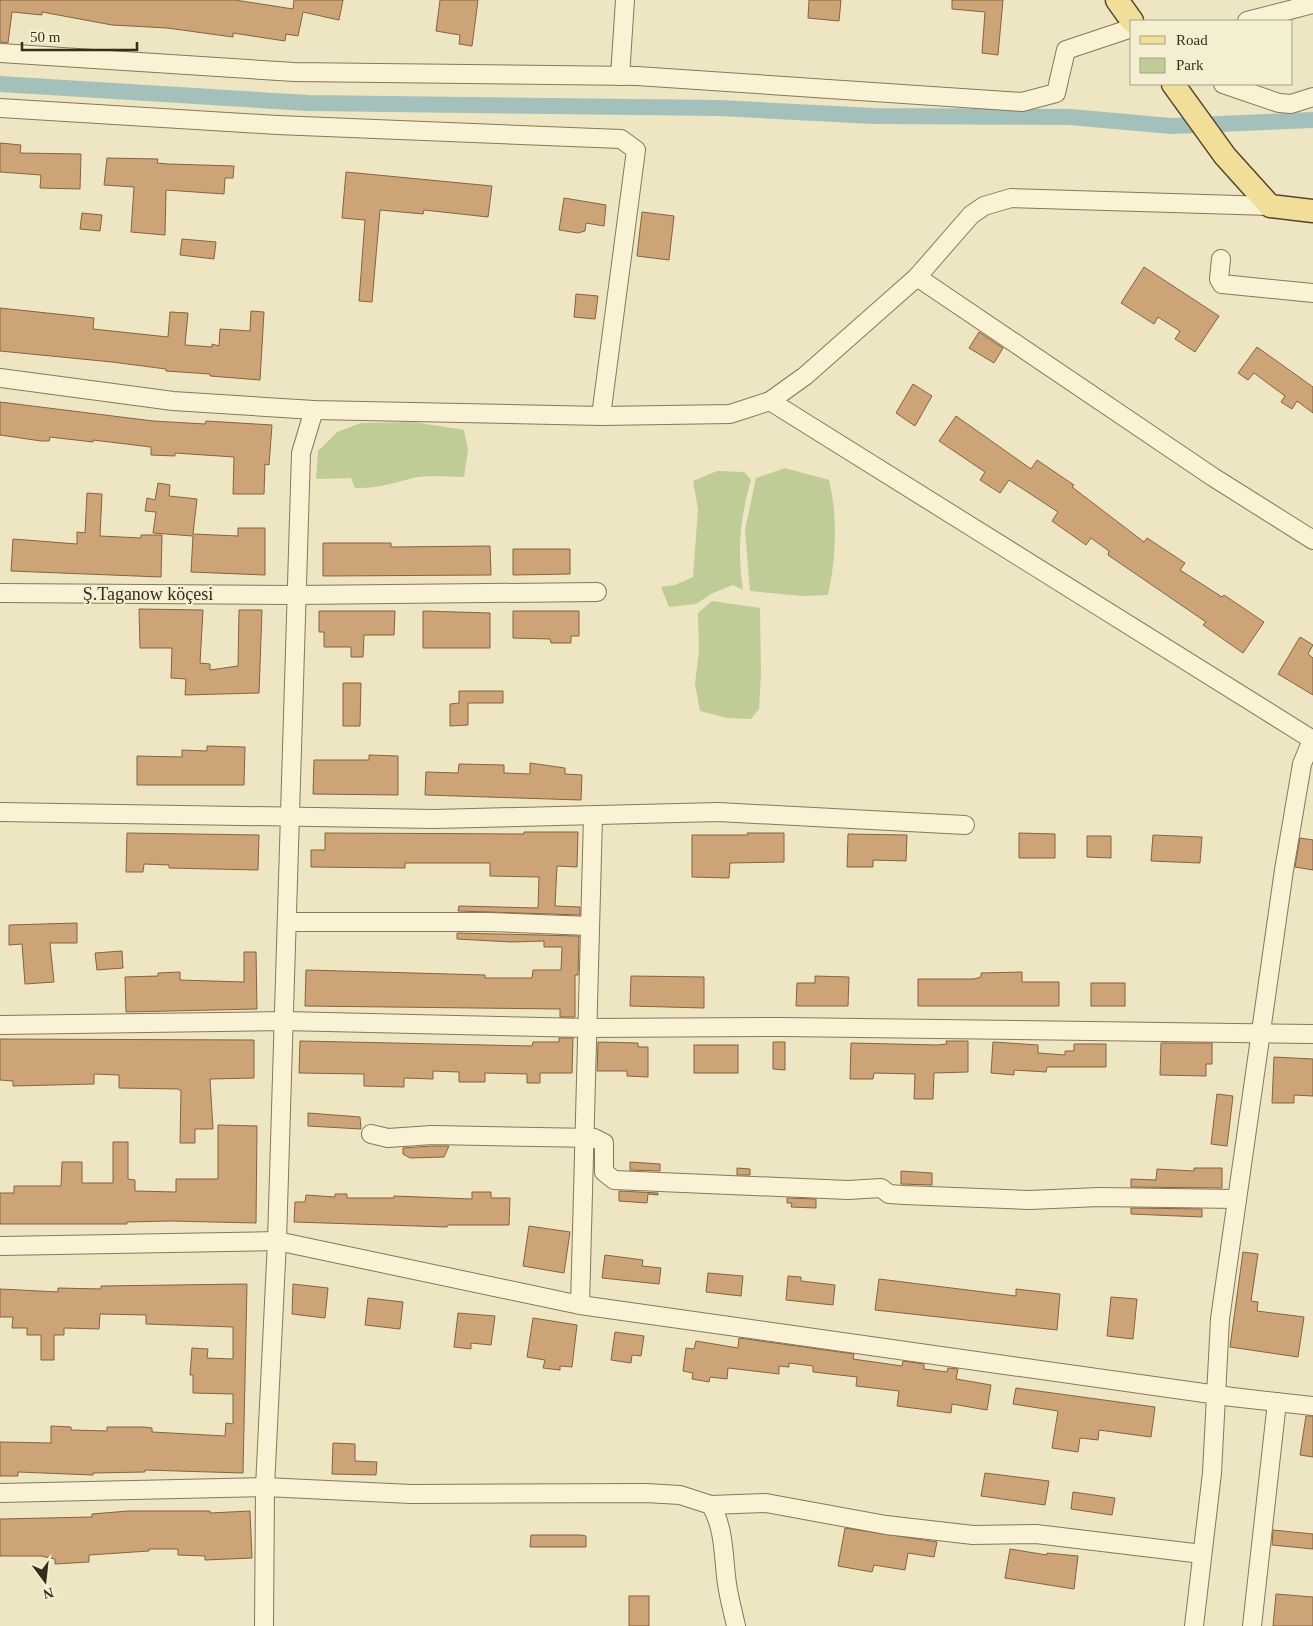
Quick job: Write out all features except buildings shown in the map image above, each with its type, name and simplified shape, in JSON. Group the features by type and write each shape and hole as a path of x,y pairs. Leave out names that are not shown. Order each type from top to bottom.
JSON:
{"main road":[{"path":"1174,85 1225,156 1270,206 1313,211"}],"street":[{"path":"620,76 625,0"},
{"path":"1251,20 1313,4"},
{"path":"0,53 294,72 620,76 1022,102 1056,93 1066,50 1130,29"},
{"path":"1227,85 1279,103 1291,104 1313,97"},
{"path":"0,108 278,125 621,139 636,150 601,416"},
{"path":"0,378 173,401 314,410 601,416 730,414 770,401 806,376 917,277 971,215 984,206 1011,198 1270,206"},
{"path":"1221,259 1219,279 1222,284 1313,293"},
{"path":"917,277 1214,477 1313,540"},
{"path":"770,401 1313,740 1302,764 1284,870 1220,1319 1212,1473 1194,1626"},
{"path":"264,1626 265,1487 284,1021 301,453 314,410"},
{"name":"Ş.Taganow köçesi","path":"0,593 296,595 597,592"},
{"path":"0,812 434,819 718,812 965,826"},
{"path":"580,1305 593,816"},
{"path":"287,922 490,922 590,926"},
{"path":"0,1025 284,1021 587,1028 782,1027 1313,1034"},
{"path":"371,1134 388,1138 432,1135 594,1138 604,1143 604,1172 614,1180 848,1190 881,1188 889,1194 1030,1200 1099,1197 1237,1199"},
{"path":"0,1246 276,1241 580,1305 1216,1395 1313,1406"},
{"path":"1252,1626 1277,1402"},
{"path":"0,1493 265,1487 412,1494 646,1493 680,1495 711,1505 766,1503 886,1525 972,1534 1036,1534 1202,1554"},
{"path":"711,1505 723,1534 727,1583 736,1626"}],"green space":[{"path":"413,422 464,430 468,450 464,477 419,477 370,488 355,488 351,478 316,479 318,451 337,432 361,423"},
{"path":"785,468 829,480 834,509 835,538 833,567 828,595 802,596 750,591 745,530 756,478"},
{"path":"717,471 744,472 751,480 744,508 741,534 740,561 743,590 733,585 713,593 696,604 669,607 661,587 675,585 693,577 698,509 693,481"},
{"path":"712,601 760,608 761,674 759,709 751,719 727,718 700,711 695,684 699,650 698,613"}],"waterway":[{"path":"0,84 308,103 719,108 873,116 1070,117 1171,126 1313,120"}]}
